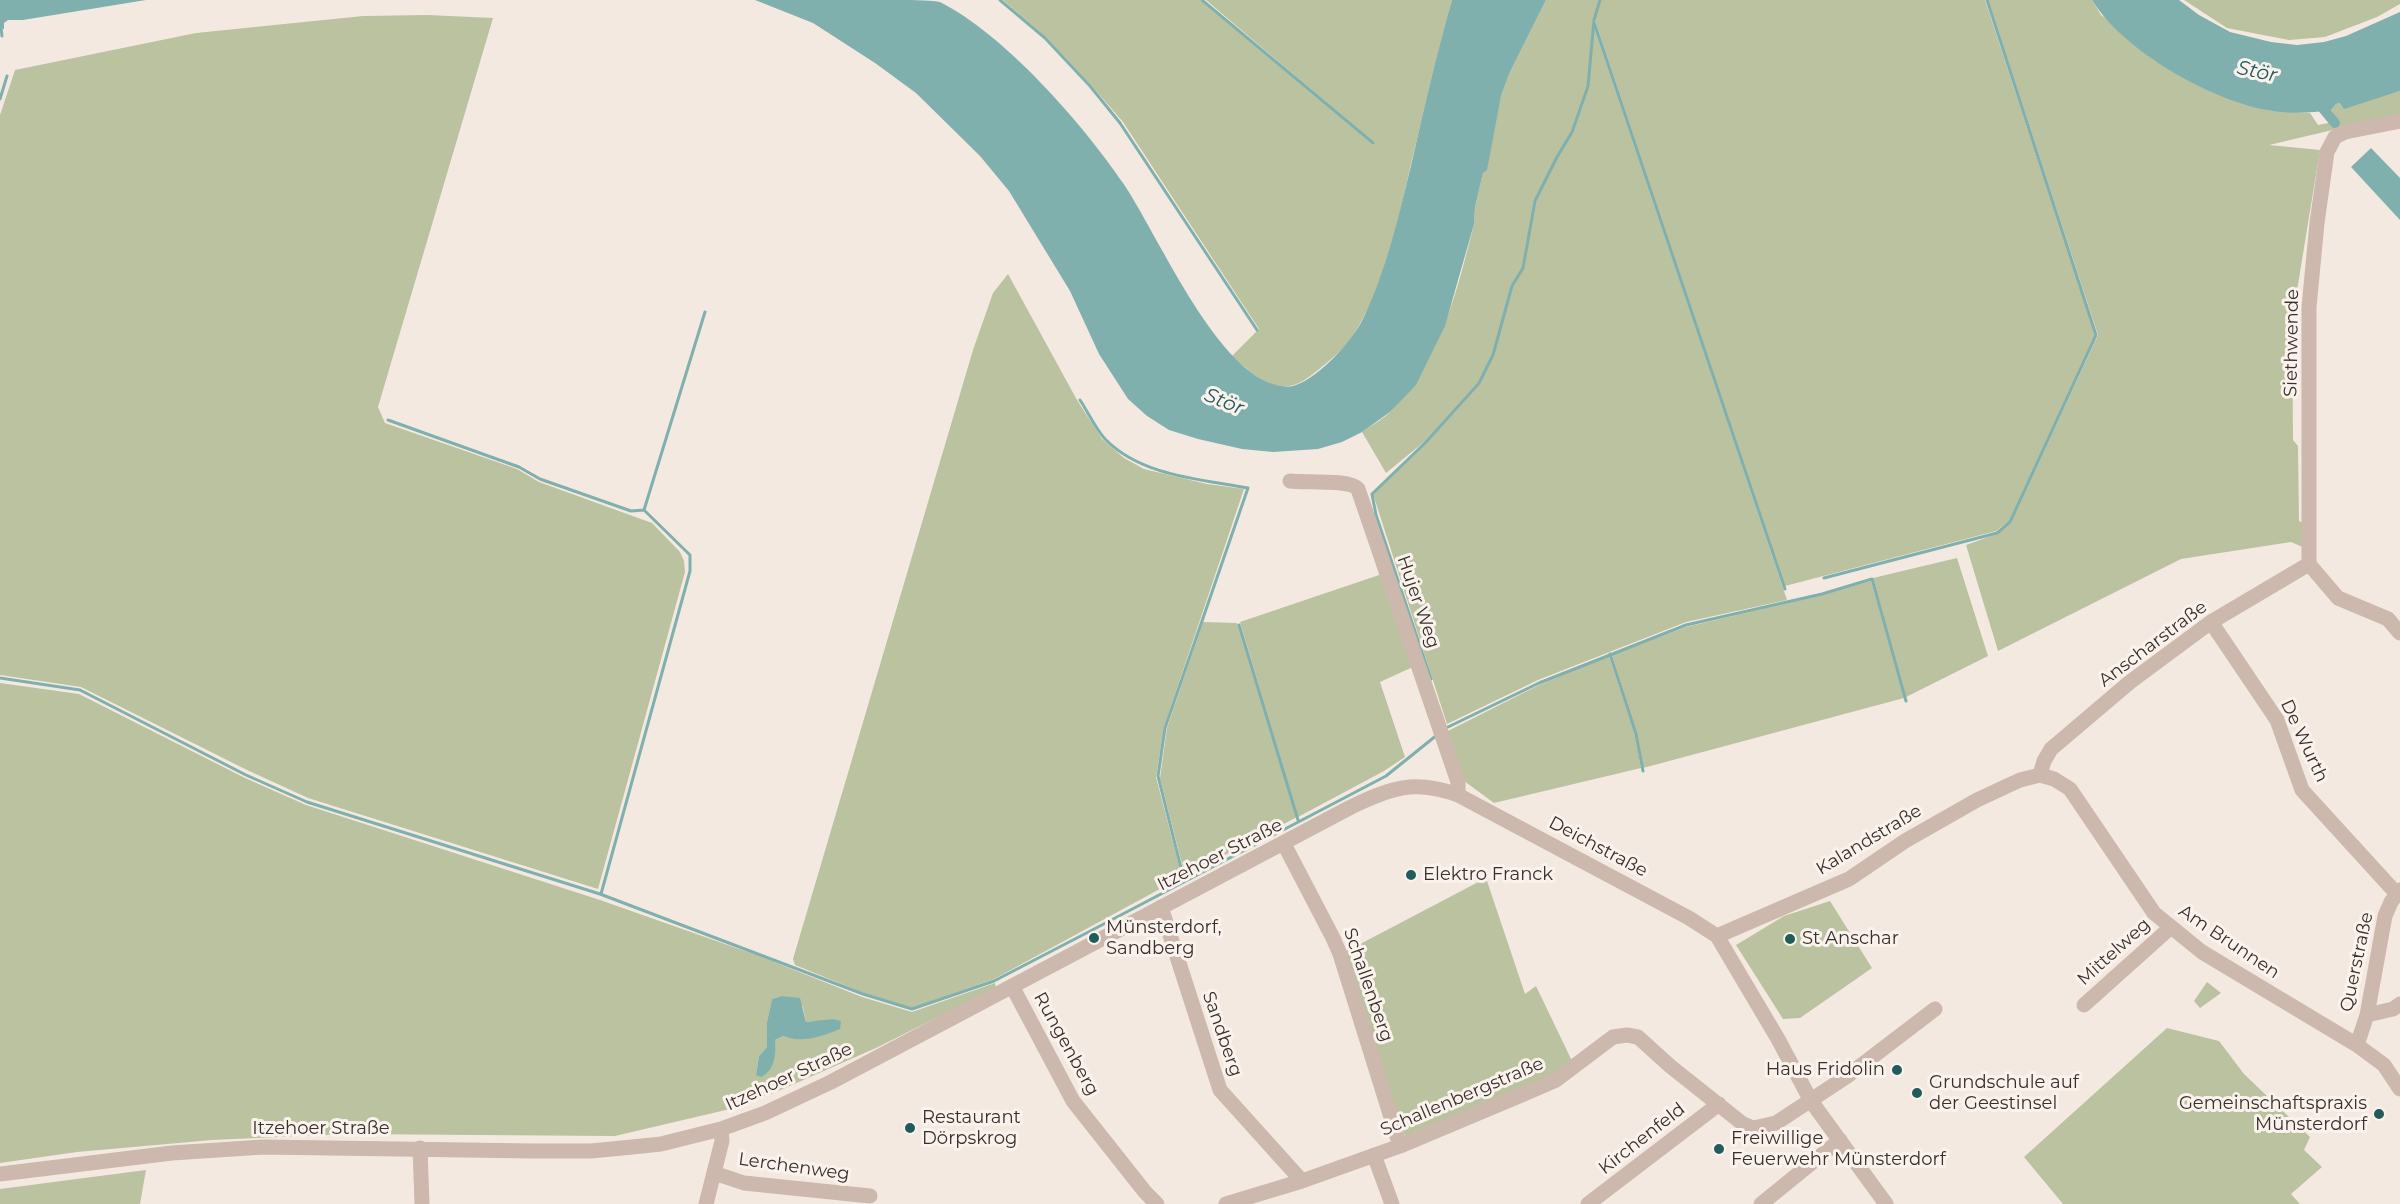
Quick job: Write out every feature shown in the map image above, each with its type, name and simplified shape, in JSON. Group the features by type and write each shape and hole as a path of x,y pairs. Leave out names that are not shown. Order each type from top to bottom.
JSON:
{"street":[{"name":"Siethwende","path":"2309,564 2309,306 2327,152 2335,137 2345,132 2400,120"},
{"name":"Hujer Weg","path":"1290,481 1346,483 1355,485 1358,489 1458,782 1458,795"},
{"name":"Anscharstraße","path":"2040,775 2051,749 2130,682 2211,622 2309,564"},
{"path":"2309,564 2338,598 2388,619 2400,633"},
{"name":"De Wurth","path":"2211,622 2277,720 2302,790 2398,892"},
{"name":"Am Brunnen","path":"2040,775 2054,778 2070,789 2154,913 2170,928 2202,952 2357,1045 2384,1065 2400,1089"},
{"name":"Kalandstraße","path":"1717,936 1849,879 1905,841 1977,800 2020,780 2040,775"},
{"name":"Itzehoer Straße","path":"0,1174 183,1152 263,1147 591,1150 661,1144 721,1129 765,1113 831,1082 1359,803 1398,789 1419,786 1458,795"},
{"name":"Deichstraße","path":"1458,795 1689,918 1717,936"},
{"name":"Schallenberg","path":"1284,844 1334,938 1400,1146"},
{"name":"Querstraße","path":"2357,1045 2367,1014 2385,916 2398,892"},
{"name":"Sandberg","path":"1161,907 1220,1090 1302,1180"},
{"name":"Mittelweg","path":"2084,1005 2170,928"},
{"path":"1717,936 1778,1039 1811,1101 1886,1204"},
{"name":"Rungenberg","path":"1012,986 1073,1101 1157,1204"},
{"path":"2367,1014 2393,1009 2400,1004"},
{"name":"Schallenbergstraße","path":"1226,1204 1400,1146 1556,1080 1613,1037 1627,1035 1638,1037 1670,1066 1743,1124 1749,1128 1758,1128 1776,1123 1811,1101 1935,1010"},
{"name":"Kirchenfeld","path":"1588,1204 1719,1104"},
{"path":"706,1204 722,1140 721,1129"},
{"path":"1761,1204 1840,1140"},
{"path":"420,1148 422,1204"},
{"path":"1374,1155 1392,1204"},
{"name":"Lerchenweg","path":"714,1173 744,1183 870,1196"}],"green space":[{"path":"1003,0 1200,0 1373,145 1374,143 1206,0 1452,0 1400,212 1381,278 1363,319 1348,342 1336,355 1306,379 1287,386 1268,383 1249,371 1232,356 1259,329 1123,122 1046,37"},
{"path":"1546,0 1599,0 1593,20 1587,85 1571,131 1534,201 1522,268 1511,286 1492,355 1478,382 1424,442 1386,473 1362,432 1388,414 1408,390 1423,368 1445,323 1461,276 1474,224 1475,207 1501,96 1510,72"},
{"path":"1601,0 1985,0 2095,334 2009,521 1996,531 1785,586 1595,20"},
{"path":"1988,0 2092,0 2101,15 2229,98 2271,111 2310,113 2318,125 2339,121 2331,110 2336,104 2340,103 2344,108 2400,91 2400,114 2269,145 2320,150 2292,321 2293,440 2298,446 2299,521 2305,524 2305,548 2291,542 2181,559 1998,651 1966,545 1997,534 2011,523 2098,335"},
{"path":"2184,0 2400,0 2400,4 2377,17 2325,37 2289,40 2227,28"},
{"path":"428,15 493,18 378,407 385,423 517,469 539,482 652,523 680,552 684,561 685,572 598,889 308,798 81,687 0,675 0,115 15,70 196,33 363,16"},
{"path":"1594,24 1787,600 1686,622 1538,680 1447,724 1373,494 1425,444 1479,383 1493,356 1513,287 1523,269 1536,202 1557,157 1573,132 1588,86"},
{"path":"1008,274 1077,400 1102,439 1124,458 1144,469 1207,484 1244,489 1164,727 1156,777 1182,877 994,979 912,1008 864,993 795,965 793,959 973,350 993,293"},
{"path":"1957,558 1988,656 1906,697 1873,578"},
{"path":"1385,573 1415,666 1380,682 1405,757 1384,771 1298,817 1240,622"},
{"path":"1871,581 1904,698 1643,768 1637,734 1612,655 1686,627"},
{"path":"1203,622 1237,623 1297,817 1185,876 1160,778 1167,728"},
{"path":"1609,656 1635,735 1641,768 1494,803 1460,778 1444,733 1539,685"},
{"path":"0,683 79,694 245,778 306,805 600,900 759,956 862,997 912,1012 995,983 996,988 876,1048 776,1092 730,1109 615,1136 345,1134 212,1140 77,1152 0,1163","holes":["781,996 803,1007 806,1022 819,1021 775,1040 775,1048 756,1075 759,1056 767,1047 767,1022 772,999"]},
{"path":"1486,878 1525,994 1536,986 1572,1061 1551,1077 1405,1136 1343,953"},
{"path":"1830,901 1872,968 1800,1018 1783,1019 1736,945 1784,916"},
{"path":"2207,982 2221,993 2200,1008 2194,1001"},
{"path":"2167,1028 2219,1041 2244,1074 2310,1137 2304,1150 2322,1167 2291,1194 2300,1204 2063,1204 2024,1157"},
{"path":"146,1170 140,1204 0,1204 0,1189"}],"water":[{"path":"0,0 146,0 23,20 8,20 4,23 4,29 0,29"},
{"name":"Stör","path":"755,0 940,2 990,35 1040,82 1087,134 1123,183 1189,296 1208,326 1229,352 1251,372 1273,384 1287,387 1306,380 1326,366 1344,346 1364,317 1387,258 1452,0 1546,0 1510,72 1501,96 1487,170 1483,173 1475,207 1474,224 1445,326 1416,385 1390,412 1362,432 1342,442 1318,449 1273,452 1242,449 1198,439 1169,430 1147,416 1128,399 1099,354 1070,291 1009,191 980,156 916,93 875,63 813,23"},
{"name":"Stör","path":"2092,0 2179,0 2199,15 2230,32 2271,42 2297,45 2324,42 2346,36 2400,12 2400,91 2344,109 2340,103 2331,110 2317,112 2279,112 2249,106 2197,85 2147,55 2106,19"},
{"path":"2371,148 2400,178 2400,220 2351,167"},
{"path":"781,996 800,998 806,1022 833,1019 841,1021 840,1029 812,1038 798,1039 784,1036 775,1040 774,1062 766,1074 761,1077 756,1075 759,1056 767,1047 767,1022 772,999"}],"waterway":[{"path":"1000,0 1045,38 1090,86 1120,123 1257,330"},
{"path":"1202,0 1373,143"},
{"path":"1431,679 1376,515 1372,494 1425,443 1479,383 1493,355 1512,286 1523,268 1535,201 1572,132 1588,86 1594,20 1600,0"},
{"path":"1824,578 1997,533 2010,522 2096,335 1987,0"},
{"path":"0,19 2,36"},
{"path":"1594,22 1785,589"},
{"path":"0,99 7,76"},
{"path":"2316,100 2335,123"},
{"path":"644,510 705,312"},
{"path":"1080,400 1105,439 1136,461 1172,474 1248,488 1165,728 1158,776 1184,880"},
{"path":"388,420 519,467 540,479 631,511 644,510 690,555 690,571 601,894"},
{"path":"1448,727 1539,683 1686,625 1822,594 1872,579 1906,701"},
{"path":"1239,625 1298,820"},
{"path":"1610,654 1636,734 1643,771"},
{"path":"0,678 80,690 246,775 307,802 600,894 863,994 912,1009 994,981 1098,927 1386,776 1437,735"}],"place":[{"name":"Elektro Franck","path":"1411,875"},
{"name":"Münsterdorf, Sandberg","path":"1094,938"},
{"name":"St Anschar","path":"1790,939"},
{"name":"Haus Fridolin","path":"1897,1070"},
{"name":"Grundschule auf der Geestinsel","path":"1917,1093"},
{"name":"Gemeinschaftspraxis Münsterdorf","path":"2379,1114"},
{"name":"Restaurant Dörpskrog","path":"910,1128"},
{"name":"Freiwillige Feuerwehr Münsterdorf","path":"1719,1149"}]}
